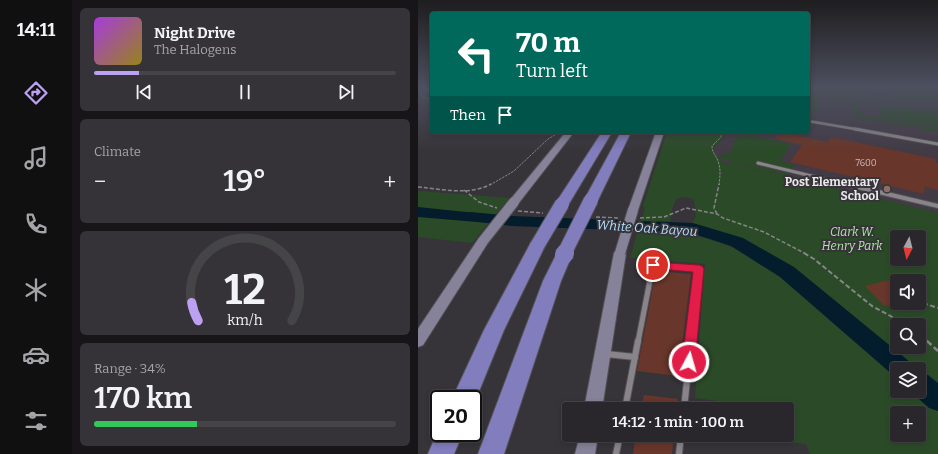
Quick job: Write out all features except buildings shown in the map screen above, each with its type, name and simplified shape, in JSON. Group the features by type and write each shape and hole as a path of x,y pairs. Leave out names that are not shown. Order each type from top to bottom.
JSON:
{"highway":[{"path":"468,390 494,330 537,246 606,134"},
{"path":"491,454 552,282 591,200 625,134"},
{"path":"441,454 446,442"}],"main road":[{"path":"420,334 483,241 568,134"},
{"path":"594,402 620,253 659,134"},
{"path":"585,454 588,442"}],"lane":[{"path":"810,121 938,144"},
{"path":"758,162 938,206"},
{"path":"626,402 653,265 699,269 685,402"},
{"path":"603,354 635,357"},
{"path":"616,454 619,442"},
{"path":"679,454 680,442"}],"path":[{"path":"418,187 469,191 484,188 514,171 548,138 556,134"},
{"path":"721,134 721,137 712,146 712,154 719,164 719,190 714,208 717,214 723,218 764,232 791,244 814,259 872,306 894,318"},
{"path":"926,304 938,308"},
{"path":"926,340 938,351"}],"shaded area":[{"name":"Post Elementary School","path":"810,108 938,108 938,213 736,164 722,163 714,152 713,148 725,137 724,134 810,134"}],"green space":[{"path":"810,108 818,108 818,113 810,113"},
{"path":"858,108 863,114 874,118 938,129 938,132 854,117 855,115 859,115 852,109"},
{"path":"882,108 905,108 938,113 938,127 878,117"},
{"path":"922,108 938,109 938,111"},
{"name":"Clark W. Henry Park","path":"666,134 724,134 725,136 713,148 714,152 723,163 736,164 938,213 938,392 926,382 926,362 904,362 895,354 926,354 926,318 890,318 890,349 830,296 786,264 762,250 737,239 690,226 696,217 694,199 684,197 676,199 672,209 670,221 656,221 640,224 645,208 643,206"},
{"path":"752,136 791,144 780,161 794,165 787,175 731,162 719,156 731,152 736,137"},
{"path":"418,191 509,198 472,243 418,237"},
{"path":"667,232 718,242 769,266 814,297 890,365 890,398 926,398 926,396 938,407 938,454 810,454 806,444 790,442 794,442 794,402 725,402 695,398 705,264 630,258 637,234"}],"water":[{"path":"418,207 495,215 489,223 418,217"}],"waterway":[{"name":"White Oak Bayou","path":"470,217 512,221 693,228 737,242 787,272 894,362"},
{"name":"White Oak Bayou","path":"926,389 938,399"}],"place":[{"name":"Post Elementary School","path":"887,189"}],"route":[{"path":"653,265 699,269 689,362"}]}
